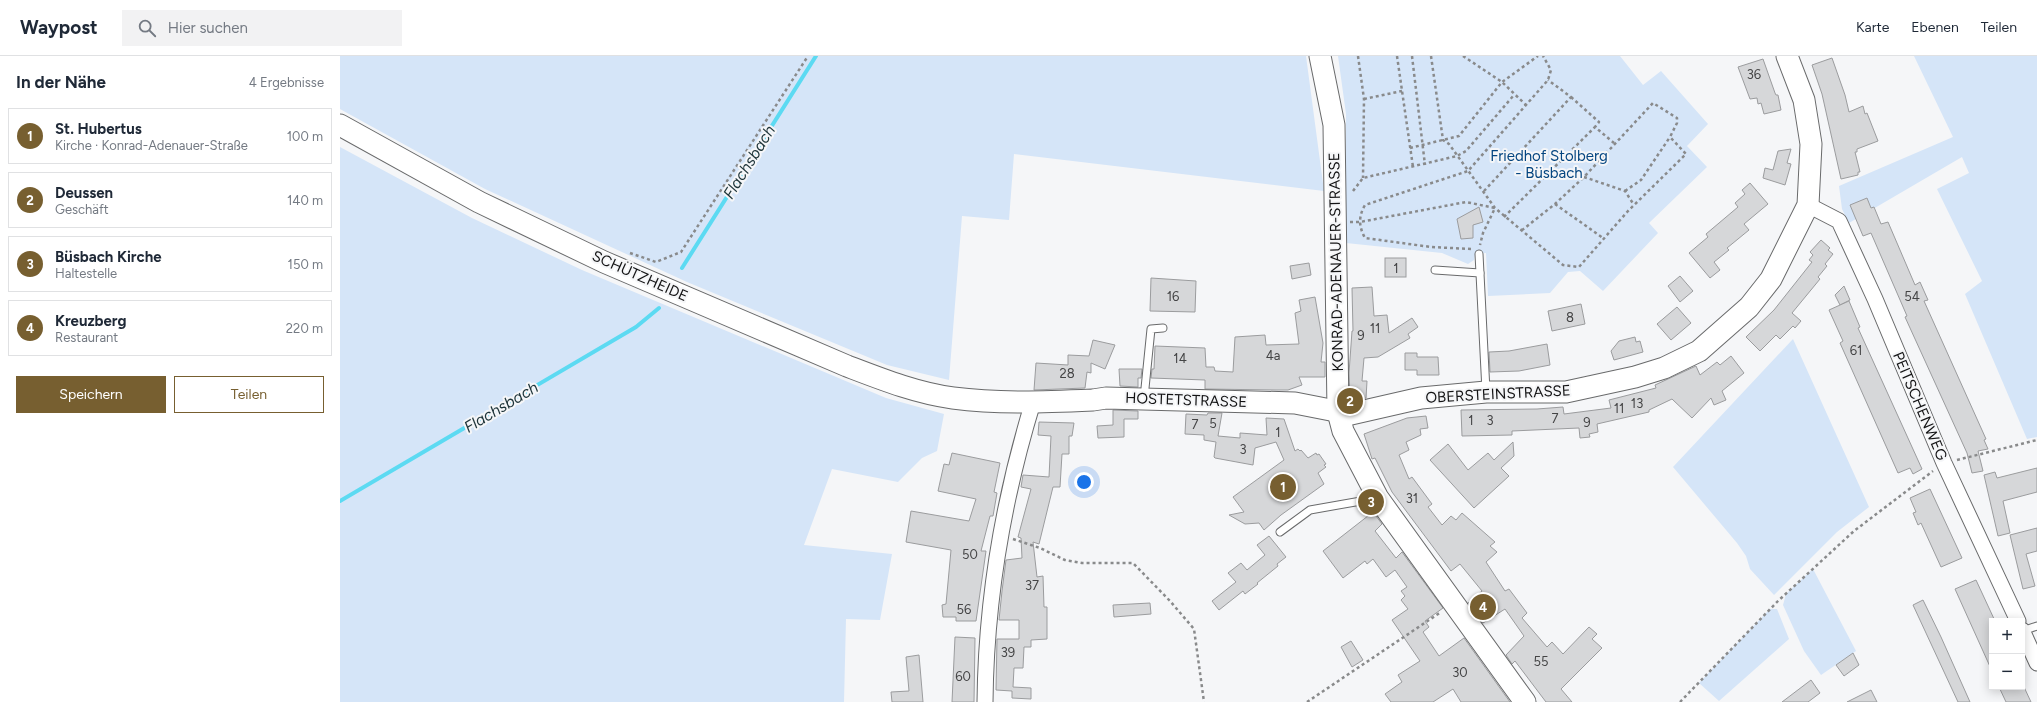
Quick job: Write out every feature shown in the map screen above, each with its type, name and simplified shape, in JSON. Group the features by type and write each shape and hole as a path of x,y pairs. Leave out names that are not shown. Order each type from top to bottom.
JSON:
{"street":[{"name":"KONRAD-ADENAUER-STRASSE","path":"1320,56 1334,125 1338,412 1343,431 1375,493 1525,702"},
{"name":"OBERSTEINSTRASSE","path":"1338,412 1351,414 1421,398 1486,392 1566,392 1635,377 1664,368 1699,351 1749,307 1771,279 1808,205 1812,144 1804,100 1787,56"},
{"name":"SCHÜTZHEIDE","path":"340,125 479,202 604,262 847,366 884,380 926,393 952,398"},
{"name":"PEITSCHENWEG","path":"1808,205 1840,221 1875,299 1944,463 2017,618"},
{"name":"HOSTETSTRASSE","path":"952,398 996,402 1144,398 1295,403 1338,412"},
{"path":"985,702 988,619 993,575 1017,453 1033,402"},
{"path":"2025,637 2037,663"}],"lane":[{"path":"1479,252 1486,392"},
{"path":"1435,270 1480,273"},
{"path":"1144,398 1151,329 1163,328"},
{"path":"1280,532 1310,510 1361,501 1375,493"},
{"path":"2025,629 2037,626"}],"path":[{"path":"624,252 656,262 681,252 808,56"},
{"path":"1358,56 1364,99 1364,178 1425,165 1457,156 1466,151 1514,95"},
{"path":"1397,56 1413,167"},
{"path":"1412,56 1425,165"},
{"path":"1430,56 1443,140 1448,144 1504,218 1563,265 1579,267 1603,238 1634,205 1686,154 1670,137"},
{"path":"1463,56 1502,82 1526,105"},
{"path":"1410,148 1458,136 1502,82 1538,56"},
{"path":"1495,208 1483,233 1479,252 1365,238 1359,228 1361,212 1365,205 1468,171 1548,80 1551,70 1543,56"},
{"path":"1504,218 1599,122 1548,80"},
{"path":"1364,99 1402,91"},
{"path":"1484,191 1571,98"},
{"path":"1521,231 1555,204 1584,177 1614,143 1653,103 1677,118 1677,123 1670,137 1641,180 1625,191"},
{"path":"1595,127 1614,143"},
{"path":"1584,177 1625,191 1634,205"},
{"path":"1350,222 1360,222 1466,202 1495,208"},
{"path":"1555,204 1603,238"},
{"path":"1680,702 1778,601 1854,531 1944,463 2037,440"},
{"path":"1001,535 1070,561 1082,563 1133,563 1170,601 1194,629 1204,702"},
{"path":"1307,702 1430,619"}],"green space":[{"path":"340,56 1306,56 1324,191 1014,154 1009,220 962,216 949,380 887,365 687,282 485,189 340,109"},
{"name":"Friedhof Stolberg - Büsbach","path":"1338,56 1620,56 1643,85 1661,71 1708,124 1687,146 1707,167 1649,223 1658,233 1603,291 1580,271 1568,272 1550,293 1488,296 1486,253 1475,254 1474,260 1468,264 1442,253 1346,243 1346,114"},
{"path":"1914,56 2037,56 2037,437 2027,439 1965,294 1982,281 1937,189 1969,173 1962,157 1849,223 1842,209 1839,186 1953,137"},
{"path":"340,147 472,218 582,270 886,398 944,414 937,451 922,458 898,482 832,469 804,545 892,554 880,620 846,619 844,702 340,702"},
{"path":"1793,339 1869,507 1837,532 1774,595 1750,569 1746,556 1737,543 1673,467"},
{"path":"1813,569 1856,651 1821,675 1804,651 1783,605 1786,594"},
{"path":"1770,609 1777,609 1789,639 1719,701 1699,683"}],"building":[{"path":"1832,58 1845,95 1849,112 1863,106 1865,114 1867,113 1878,141 1857,149 1857,152 1855,152 1860,172 1858,172 1858,175 1841,179 1822,94 1812,65"},
{"path":"1763,59 1775,93 1778,95 1781,110 1764,114 1761,103 1758,104 1757,98 1750,99 1738,67"},
{"path":"1791,149 1787,163 1791,164 1785,185 1763,178 1765,168 1773,170 1778,151"},
{"path":"1750,183 1768,204 1744,224 1749,230 1727,248 1729,250 1714,262 1720,270 1710,278 1689,253 1708,237 1706,234 1738,207 1735,203 1745,194 1742,190"},
{"path":"1867,198 1871,208 1874,207 1881,224 1888,222 1915,285 1920,282 1928,300 1924,301 1986,439 1984,440 1988,449 1978,451 1983,471 1972,473 1967,453 1905,317 1907,316 1871,233 1863,236 1850,205"},
{"path":"1479,207 1483,222 1473,225 1473,238 1461,239 1457,219"},
{"path":"1821,240 1830,248 1828,250 1833,254 1825,264 1827,266 1818,277 1820,279 1792,313 1801,321 1795,328 1793,326 1780,339 1776,335 1760,351 1746,337 1774,310 1812,262 1809,260 1813,255 1810,252"},
{"path":"1385,258 1406,258 1406,277 1385,277"},
{"path":"1309,263 1311,275 1292,279 1290,266"},
{"path":"1680,276 1693,291 1680,302 1668,286"},
{"path":"1151,278 1196,281 1195,312 1150,311"},
{"path":"1844,286 1850,300 1840,305 1835,295"},
{"path":"1372,287 1374,316 1387,315 1389,333 1412,318 1418,327 1408,334 1410,338 1378,357 1364,358 1362,381 1367,381 1366,398 1350,401 1349,373 1353,331 1352,288"},
{"path":"1315,297 1323,343 1321,362 1325,362 1325,377 1299,377 1302,385 1288,390 1205,389 1205,380 1151,378 1152,369 1154,369 1155,346 1205,348 1206,367 1214,367 1215,371 1233,372 1235,337 1265,335 1266,345 1299,344 1295,313 1301,311 1299,300"},
{"path":"1849,301 1860,327 1858,328 1922,469 1913,474 1910,468 1898,473 1840,343 1843,341 1829,310"},
{"path":"1581,304 1585,324 1552,331 1548,311"},
{"path":"1677,307 1691,323 1671,340 1657,324"},
{"path":"1635,337 1636,342 1640,341 1643,352 1614,360 1611,351 1619,341"},
{"path":"1093,340 1115,345 1105,369 1091,363 1091,373 1087,372 1085,388 1034,390 1036,363 1068,365 1068,355 1089,356"},
{"path":"1547,344 1550,365 1519,371 1490,372 1489,352 1509,351"},
{"path":"1405,353 1417,353 1417,357 1438,357 1439,375 1417,375 1417,370 1405,370"},
{"path":"1731,356 1744,373 1722,391 1726,400 1714,405 1711,398 1692,418 1672,399 1649,410 1649,412 1597,424 1598,432 1589,434 1590,437 1580,438 1579,428 1512,431 1512,435 1462,436 1461,410 1537,409 1563,407 1564,414 1611,408 1609,400 1656,388 1655,385 1696,366 1700,375 1717,362 1720,365"},
{"path":"1119,369 1142,369 1141,378 1138,378 1138,387 1120,386"},
{"path":"1113,410 1138,411 1138,419 1124,419 1124,437 1098,438 1097,426 1113,425"},
{"path":"1208,413 1222,413 1218,436 1240,438 1240,433 1267,435 1266,418 1284,419 1295,451 1298,449 1300,451 1301,450 1308,458 1316,453 1317,455 1319,454 1326,464 1324,465 1326,467 1318,473 1324,484 1281,515 1264,530 1259,523 1245,524 1229,515 1244,512 1233,497 1284,460 1276,442 1255,448 1253,465 1215,458 1216,442 1204,440 1204,435 1185,434 1186,414 1207,415"},
{"path":"1426,416 1428,428 1420,429 1421,435 1406,442 1409,450 1399,455 1409,479 1412,477 1432,504 1428,507 1442,525 1451,516 1456,520 1462,513 1495,542 1490,546 1497,552 1486,562 1505,591 1509,589 1527,613 1522,618 1547,647 1552,642 1563,654 1589,627 1597,634 1592,639 1602,648 1561,689 1572,702 1546,702 1515,661 1512,664 1506,655 1524,636 1505,609 1483,623 1468,603 1482,591 1460,564 1451,571 1392,492 1375,458 1372,459 1364,434 1407,418"},
{"path":"1039,422 1074,423 1072,436 1069,436 1069,454 1062,454 1060,487 1053,487 1039,544 1033,542 1037,577 1043,576 1044,607 1047,607 1047,639 1031,640 1031,647 1024,647 1023,668 1014,668 1013,687 1031,688 1031,699 1012,698 1012,691 996,690 997,639 1019,639 1019,620 999,620 1006,560 1022,558 1021,538 1018,537 1031,489 1021,487 1023,475 1049,477 1051,436 1038,435"},
{"path":"1513,442 1514,456 1501,468 1509,476 1474,508 1430,460 1448,444 1468,470 1488,453 1494,460"},
{"path":"952,453 1000,463 994,492 997,493 993,516 990,516 981,551 986,551 976,621 956,621 956,617 943,617 942,605 946,604 951,550 906,542 911,511 969,521 976,499 938,491 944,464 949,465"},
{"path":"2037,468 2037,492 2003,501 2010,533 1998,536 1984,475 1995,472 1997,478"},
{"path":"1930,489 1962,558 1941,567 1921,523 1918,525 1913,513 1916,512 1910,498"},
{"path":"1373,512 1382,524 1375,531 1396,558 1402,552 1443,608 1425,621 1429,627 1423,632 1439,656 1464,638 1510,702 1461,702 1453,689 1433,702 1391,702 1385,694 1402,682 1398,675 1420,661 1392,620 1408,609 1401,600 1405,596 1401,591 1407,587 1395,570 1386,577 1373,559 1367,564 1365,561 1343,578 1323,551"},
{"path":"2037,528 2037,551 2026,554 2035,586 2023,589 2010,535"},
{"path":"1269,536 1286,557 1277,564 1278,566 1257,583 1258,584 1245,594 1243,591 1219,610 1212,601 1236,582 1228,573 1241,563 1247,570 1265,555 1257,545"},
{"path":"1976,580 1994,618 1989,618 1989,664 1955,589"},
{"path":"1923,600 1970,702 1958,702 1913,605"},
{"path":"1150,603 1151,614 1114,617 1113,605"},
{"path":"955,637 975,638 974,702 952,702"},
{"path":"1351,641 1363,660 1352,667 1341,647"},
{"path":"1853,653 1859,665 1844,676 1836,665"},
{"path":"919,655 923,702 892,702 891,692 909,691 906,657"},
{"path":"1811,680 1820,693 1808,702 1782,702"},
{"path":"2025,689 2031,702 2006,702 2000,690"},
{"path":"1871,690 1877,702 1847,702"}],"waterway":[{"name":"Flachsbach","path":"682,268 816,56"},
{"name":"Flachsbach","path":"340,501 636,327 659,308"}],"place":[{"name":"Deussen","path":"1350,401"},
{"name":"St. Hubertus","path":"1283,487"},
{"name":"Büsbach Kirche","path":"1371,502"},
{"name":"Kreuzberg","path":"1483,607"}]}
